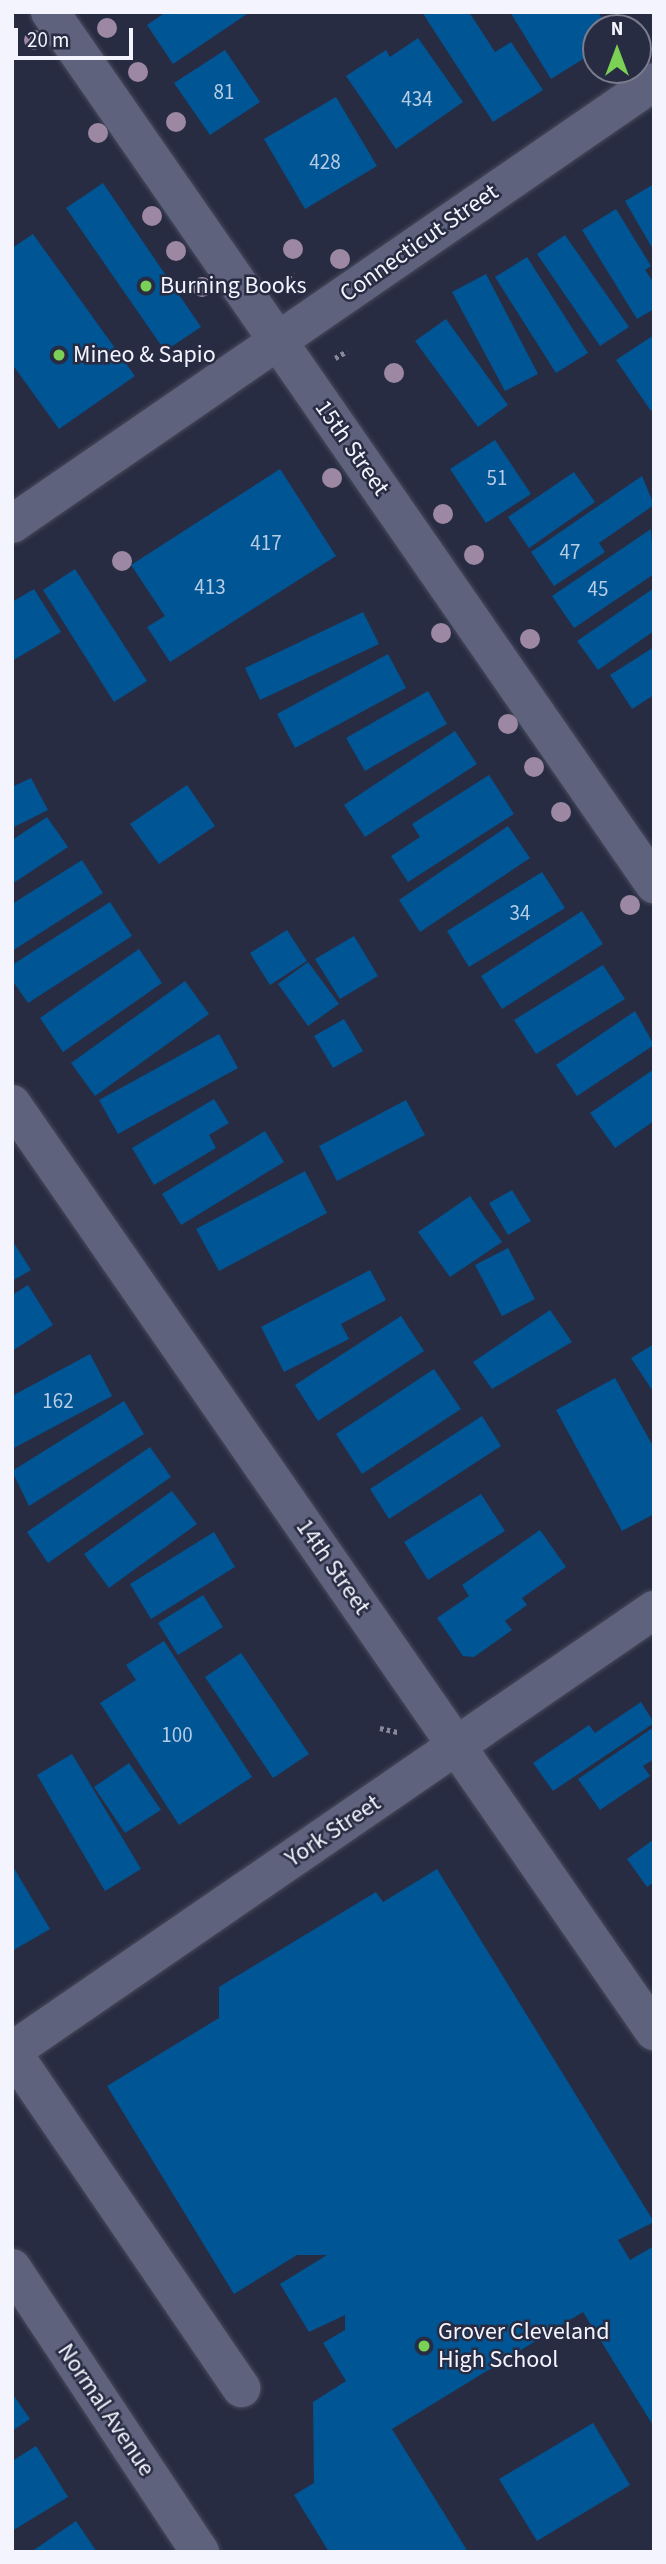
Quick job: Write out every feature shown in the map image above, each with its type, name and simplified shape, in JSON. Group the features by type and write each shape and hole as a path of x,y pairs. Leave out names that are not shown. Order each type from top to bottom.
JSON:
{"street":[{"name":"15th Street","path":"50,12 654,884"},
{"name":"Connecticut Street","path":"12,524 654,82"},
{"name":"14th Street","path":"12,1104 654,2031"},
{"name":"York Street","path":"12,2052 654,1610"},
{"path":"12,2052 241,2388"},
{"name":"Normal Avenue","path":"12,2268 200,2552"}],"path":[{"path":"283,284 293,272"},
{"path":"335,359 347,351"},
{"path":"380,1728 399,1732"}],"building":[{"path":"166,12 250,12 173,64 147,25"},
{"path":"422,12 469,12 495,52 511,42 543,90 493,122"},
{"path":"510,12 598,12 599,14 582,14 582,60 551,79"},
{"path":"418,38 463,102 396,149 346,76 386,50 390,57"},
{"path":"225,50 260,102 210,135 174,83"},
{"path":"336,97 377,166 305,209 264,139"},
{"path":"103,183 201,327 165,351 66,208"},
{"path":"654,184 654,251 625,201"},
{"path":"616,209 651,266 645,270 654,283 654,309 637,319 582,230"},
{"path":"33,234 135,376 59,429 12,364 12,248"},
{"path":"565,235 629,327 600,346 537,254"},
{"path":"527,257 588,353 556,373 495,277"},
{"path":"486,274 538,374 505,391 452,292"},
{"path":"446,319 508,405 478,427 415,341"},
{"path":"654,335 654,409 651,411 616,360"},
{"path":"495,440 531,494 486,523 450,469"},
{"path":"280,469 336,556 170,662 147,627 165,616 131,565"},
{"path":"574,472 595,502 529,548 508,517"},
{"path":"642,476 654,505 599,543 605,552 554,586 531,552"},
{"path":"651,529 654,574 574,628 552,596"},
{"path":"75,569 147,681 114,702 43,590"},
{"path":"654,588 654,631 598,670 577,641"},
{"path":"34,589 61,632 12,661 12,602"},
{"path":"363,612 379,644 260,700 245,668"},
{"path":"654,647 654,695 632,709 610,675"},
{"path":"388,654 406,688 295,748 277,714"},
{"path":"428,691 447,724 365,771 346,738"},
{"path":"455,731 477,764 365,837 344,805"},
{"path":"489,775 514,814 408,882 391,856 420,837 412,824"},
{"path":"31,778 48,810 12,828 12,787"},
{"path":"187,785 215,826 159,864 130,824"},
{"path":"47,817 68,847 12,884 12,840"},
{"path":"508,826 530,858 420,932 399,900"},
{"path":"82,860 103,893 12,951 12,904"},
{"path":"542,872 565,908 469,967 447,931"},
{"path":"110,902 132,936 28,1003 12,980 12,965"},
{"path":"582,911 603,944 502,1009 481,976"},
{"path":"287,930 307,961 270,985 250,953"},
{"path":"354,936 378,976 340,999 315,959"},
{"path":"139,949 162,983 63,1052 40,1018"},
{"path":"308,962 339,1004 308,1026 278,984"},
{"path":"603,965 625,999 536,1054 514,1020"},
{"path":"185,981 209,1014 95,1096 71,1063"},
{"path":"635,1011 654,1045 577,1096 556,1065"},
{"path":"344,1019 363,1051 333,1068 314,1036"},
{"path":"219,1034 238,1068 118,1134 99,1100"},
{"path":"654,1069 654,1121 615,1148 590,1113"},
{"path":"214,1099 229,1123 209,1135 216,1148 154,1185 132,1148"},
{"path":"406,1100 425,1135 337,1181 319,1146"},
{"path":"265,1131 284,1162 181,1225 162,1194"},
{"path":"305,1171 327,1213 219,1271 196,1229"},
{"path":"512,1190 531,1221 508,1235 489,1203"},
{"path":"470,1196 502,1242 450,1277 418,1232"},
{"path":"12,1240 31,1270 12,1281"},
{"path":"508,1248 535,1299 502,1316 475,1265"},
{"path":"370,1270 386,1300 341,1324 349,1339 284,1372 261,1327"},
{"path":"28,1285 53,1325 12,1351 12,1295"},
{"path":"550,1310 572,1342 492,1389 473,1362"},
{"path":"401,1316 424,1351 318,1421 295,1385"},
{"path":"654,1344 654,1393 631,1358"},
{"path":"90,1354 112,1396 12,1449 12,1396"},
{"path":"434,1369 461,1409 362,1474 336,1434"},
{"path":"615,1378 654,1448 654,1514 622,1531 556,1410"},
{"path":"124,1401 144,1434 29,1506 12,1471"},
{"path":"482,1416 501,1446 389,1519 370,1489"},
{"path":"150,1447 171,1477 48,1563 27,1532"},
{"path":"172,1491 197,1524 109,1588 84,1554"},
{"path":"481,1494 505,1531 428,1580 404,1542"},
{"path":"540,1530 566,1567 522,1598 527,1605 505,1621 512,1630 474,1657 463,1656 437,1618 469,1596 462,1585"},
{"path":"214,1532 235,1567 151,1619 130,1584"},
{"path":"203,1595 223,1627 178,1655 158,1623"},
{"path":"164,1641 252,1777 179,1825 100,1703 136,1680 126,1665"},
{"path":"241,1653 309,1754 273,1778 205,1677"},
{"path":"641,1702 654,1723 553,1791 533,1763 589,1725 595,1733"},
{"path":"654,1727 654,1759 643,1766 650,1776 600,1810 578,1779"},
{"path":"72,1754 141,1869 105,1891 37,1775"},
{"path":"129,1763 161,1810 125,1833 94,1787"},
{"path":"654,1839 654,1882 647,1887 627,1859"},
{"path":"12,1865 50,1929 12,1951"},
{"path":"437,1869 654,2222 618,2240 630,2260 654,2246 654,2427 583,2312 392,2429 468,2552 329,2552 294,2495 314,2483 313,2402 346,2381 323,2343 345,2330 345,2315 309,2332 280,2284 327,2255 297,2255 234,2294 107,2086 219,2018 219,1987 376,1892 383,1902"},
{"path":"12,2393 30,2419 12,2431"},
{"path":"593,2423 630,2485 537,2541 499,2479"},
{"path":"36,2446 68,2497 12,2531 12,2461"},
{"path":"76,2521 97,2552 31,2552"}],"place":[{"name":"Burning Books","path":"146,286"},
{"name":"Mineo & Sapio","path":"59,355"},
{"name":"Grover Cleveland High School","path":"424,2346"}]}
